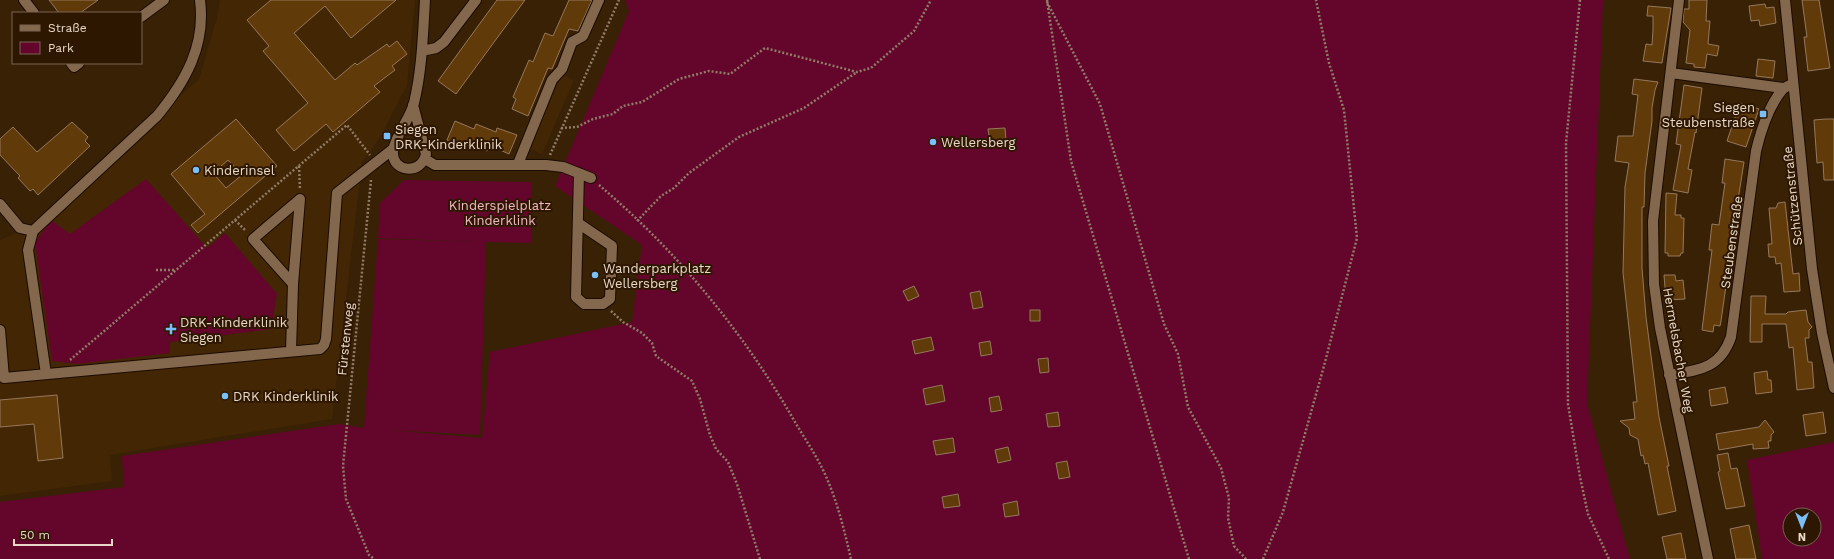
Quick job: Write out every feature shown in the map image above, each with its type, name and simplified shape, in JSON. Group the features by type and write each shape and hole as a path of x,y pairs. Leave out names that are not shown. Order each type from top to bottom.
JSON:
{"street":[{"path":"24,0 33,12"},
{"path":"142,16 164,0"},
{"path":"51,373 28,250 33,231 157,116 171,99 186,76 197,45 202,21 200,0"},
{"path":"0,330 4,378 314,350 324,345 326,340 337,193 393,149 413,105 422,51 425,0"},
{"path":"422,51 436,48 444,42 476,0"},
{"path":"518,164 552,80 562,69 572,42 583,36 598,0"},
{"name":"Hermelsbacher Weg","path":"1679,0 1653,221 1654,284 1660,328 1669,375 1708,559"},
{"name":"Schützenstraße","path":"1785,0 1812,269 1831,362 1834,388"},
{"path":"1671,73 1783,88 1793,84"},
{"name":"Steubenstraße","path":"1669,375 1696,371 1711,366 1721,358 1727,349 1731,337 1756,151 1761,132 1783,88"},
{"path":"393,149 395,160 403,168 413,169 419,166 425,159 426,148 413,105"},
{"path":"425,159 435,165 546,165 563,167 591,178"},
{"path":"578,223 612,246 610,298 603,304 584,304 576,297 579,172"},
{"path":"291,351 300,199"},
{"path":"294,284 253,239 300,199"},
{"path":"0,204 20,228 33,231"}],"path":[{"path":"546,165 561,128 619,0"},
{"path":"637,221 661,196 674,188 689,173 739,137 804,108 857,72 871,68 914,31 931,0"},
{"path":"1263,559 1282,512 1324,366 1357,238 1344,110 1329,63 1316,0"},
{"path":"1580,0 1566,143 1568,404 1580,477 1588,514 1609,559"},
{"path":"1047,1 1071,161 1190,559"},
{"path":"1047,1 1100,104 1164,324 1178,354 1188,407 1221,468 1229,498 1228,518 1234,546 1246,559"},
{"path":"561,128 577,128 593,119 613,114 623,106 642,102 679,79 709,71 730,74 765,48 857,72"},
{"path":"51,373 176,270 347,125 369,153"},
{"name":"Fürstenweg","path":"374,559 368,555 346,499 343,466 371,182 377,163"},
{"path":"299,166 300,199"},
{"path":"591,178 615,198 690,273 743,339 777,391 824,472 843,524 851,559"},
{"path":"235,220 253,239"},
{"path":"156,270 176,270"},
{"path":"603,304 623,322 642,333 652,343 656,356 692,381 700,399 705,420 716,449 728,462 738,484 760,559"}],"shaded area":[{"name":"DRK-Kinderklinik Siegen","path":"220,0 415,0 407,85 381,136 362,162 332,419 110,455 112,481 0,496 0,240 38,224 199,79 217,18"},
{"path":"562,74 574,80 542,154 530,149"}],"green space":[{"name":"Kinderspielplatz Kinderklink","path":"625,0 1603,0 1587,403 1630,559 0,559 0,502 124,487 122,456 339,424 364,428 378,239 480,242 378,238 380,203 404,180 532,182 531,243 486,242 480,435 388,430 482,438 490,352 632,322 642,245 555,186 629,11"},
{"path":"146,179 207,248 225,233 277,294 271,329 170,342 170,353 77,364 52,361 35,243 51,220 70,234"},
{"path":"1834,442 1834,559 1762,559 1747,460"}],"building":[{"path":"49,0 98,0 81,12 58,12"},
{"path":"271,0 396,0 351,38 325,6 294,33 335,80 355,63 357,65 387,44 389,47 397,41 407,54 392,66 395,70 374,86 380,92 333,132 326,124 294,151 276,130 308,103 263,51 269,46 247,20"},
{"path":"497,0 525,0 456,94 438,81"},
{"path":"569,0 592,0 578,31 569,29 552,69 548,68 528,116 512,109 516,99 513,97 529,60 533,62 545,33 553,36"},
{"path":"1689,0 1707,0 1706,21 1710,21 1708,44 1719,46 1717,56 1707,54 1705,68 1694,67 1694,64 1686,63 1690,30 1683,22 1684,9 1689,9"},
{"path":"1802,0 1819,0 1830,68 1808,71 1804,37 1807,37"},
{"path":"1765,4 1766,8 1774,7 1776,23 1760,26 1759,20 1751,21 1749,6"},
{"path":"1648,6 1671,8 1662,63 1643,61 1646,44 1652,45 1653,16 1647,16"},
{"path":"1758,59 1775,61 1773,78 1756,76"},
{"path":"1634,79 1658,82 1652,108 1652,121 1645,173 1644,207 1642,207 1642,268 1646,317 1659,417 1676,511 1658,515 1648,463 1645,464 1643,455 1641,456 1638,439 1630,435 1629,428 1620,421 1635,419 1633,402 1637,402 1623,273 1625,187 1629,163 1615,161 1618,136 1633,136 1638,95 1632,94"},
{"path":"1684,85 1702,88 1696,133 1695,132 1688,169 1692,170 1688,193 1673,190 1681,145 1676,144"},
{"path":"1740,103 1759,109 1746,147 1727,141"},
{"name":"Kinderinsel","path":"236,119 277,166 198,233 191,225 205,214 171,174","holes":["228,160 242,175 226,188 213,173"]},
{"path":"1834,119 1834,180 1824,180 1823,162 1817,163 1814,120"},
{"path":"455,121 474,129 476,124 496,132 497,128 517,135 509,154 489,145 487,151 468,143 466,148 447,140"},
{"path":"72,122 88,137 85,141 90,146 38,195 33,189 30,191 18,178 20,176 0,155 0,139 13,127 37,152"},
{"path":"1005,128 1006,141 990,142 988,129"},
{"path":"1725,159 1744,162 1738,200 1743,200 1742,206 1737,208 1720,326 1714,325 1713,332 1702,330 1712,250 1709,250 1712,224 1719,225 1725,183 1722,183"},
{"path":"1666,193 1677,194 1675,215 1681,215 1681,218 1684,218 1683,253 1681,253 1680,256 1668,256 1668,253 1665,253"},
{"path":"1785,202 1793,274 1799,273 1800,291 1784,292 1781,263 1776,264 1775,257 1769,257 1768,244 1772,244 1769,208 1776,208 1778,203"},
{"path":"1664,275 1675,275 1676,281 1683,280 1685,299 1666,300"},
{"path":"914,286 919,296 908,301 903,291"},
{"path":"980,291 983,307 973,309 970,293"},
{"path":"1751,296 1766,296 1765,314 1786,314 1788,312 1806,310 1808,322 1812,327 1809,330 1809,338 1805,338 1808,362 1812,362 1814,388 1797,390 1793,347 1789,348 1786,324 1762,324 1762,342 1750,342"},
{"path":"1030,310 1040,310 1040,321 1030,321"},
{"path":"931,337 934,350 915,354 912,341"},
{"path":"990,341 992,354 981,356 979,343"},
{"path":"1048,358 1049,372 1040,373 1038,359"},
{"path":"1767,371 1768,380 1771,380 1772,392 1756,394 1754,373"},
{"path":"942,385 945,401 926,405 923,389"},
{"path":"1725,387 1728,403 1711,406 1709,390"},
{"path":"57,395 63,458 38,461 34,424 0,427 0,400"},
{"path":"999,396 1002,410 991,412 989,398"},
{"path":"1058,412 1060,426 1048,427 1046,414"},
{"path":"1823,412 1826,433 1806,436 1803,415"},
{"path":"1765,420 1774,432 1771,435 1771,441 1768,441 1769,448 1753,449 1753,444 1719,450 1716,434 1759,427"},
{"path":"953,438 955,452 936,455 933,441"},
{"path":"1008,447 1011,460 998,463 995,450"},
{"path":"1728,453 1731,469 1737,468 1745,506 1726,509 1718,472 1720,471 1717,455"},
{"path":"1067,461 1070,477 1059,479 1056,463"},
{"path":"958,494 960,506 944,508 942,497"},
{"path":"1017,501 1019,515 1005,517 1003,504"},
{"path":"1749,525 1756,559 1736,559 1730,529"},
{"path":"1681,533 1686,559 1667,559 1662,537"}],"place":[{"name":"Siegen Steubenstraße","path":"1763,114"},
{"name":"Siegen DRK-Kinderklinik","path":"387,136"},
{"name":"Wellersberg","path":"933,142"},
{"name":"Kinderinsel","path":"196,170"},
{"name":"Wanderparkplatz Wellersberg","path":"595,275"},
{"name":"DRK-Kinderklinik Siegen","path":"171,329"},
{"name":"DRK Kinderklinik","path":"225,396"}]}
